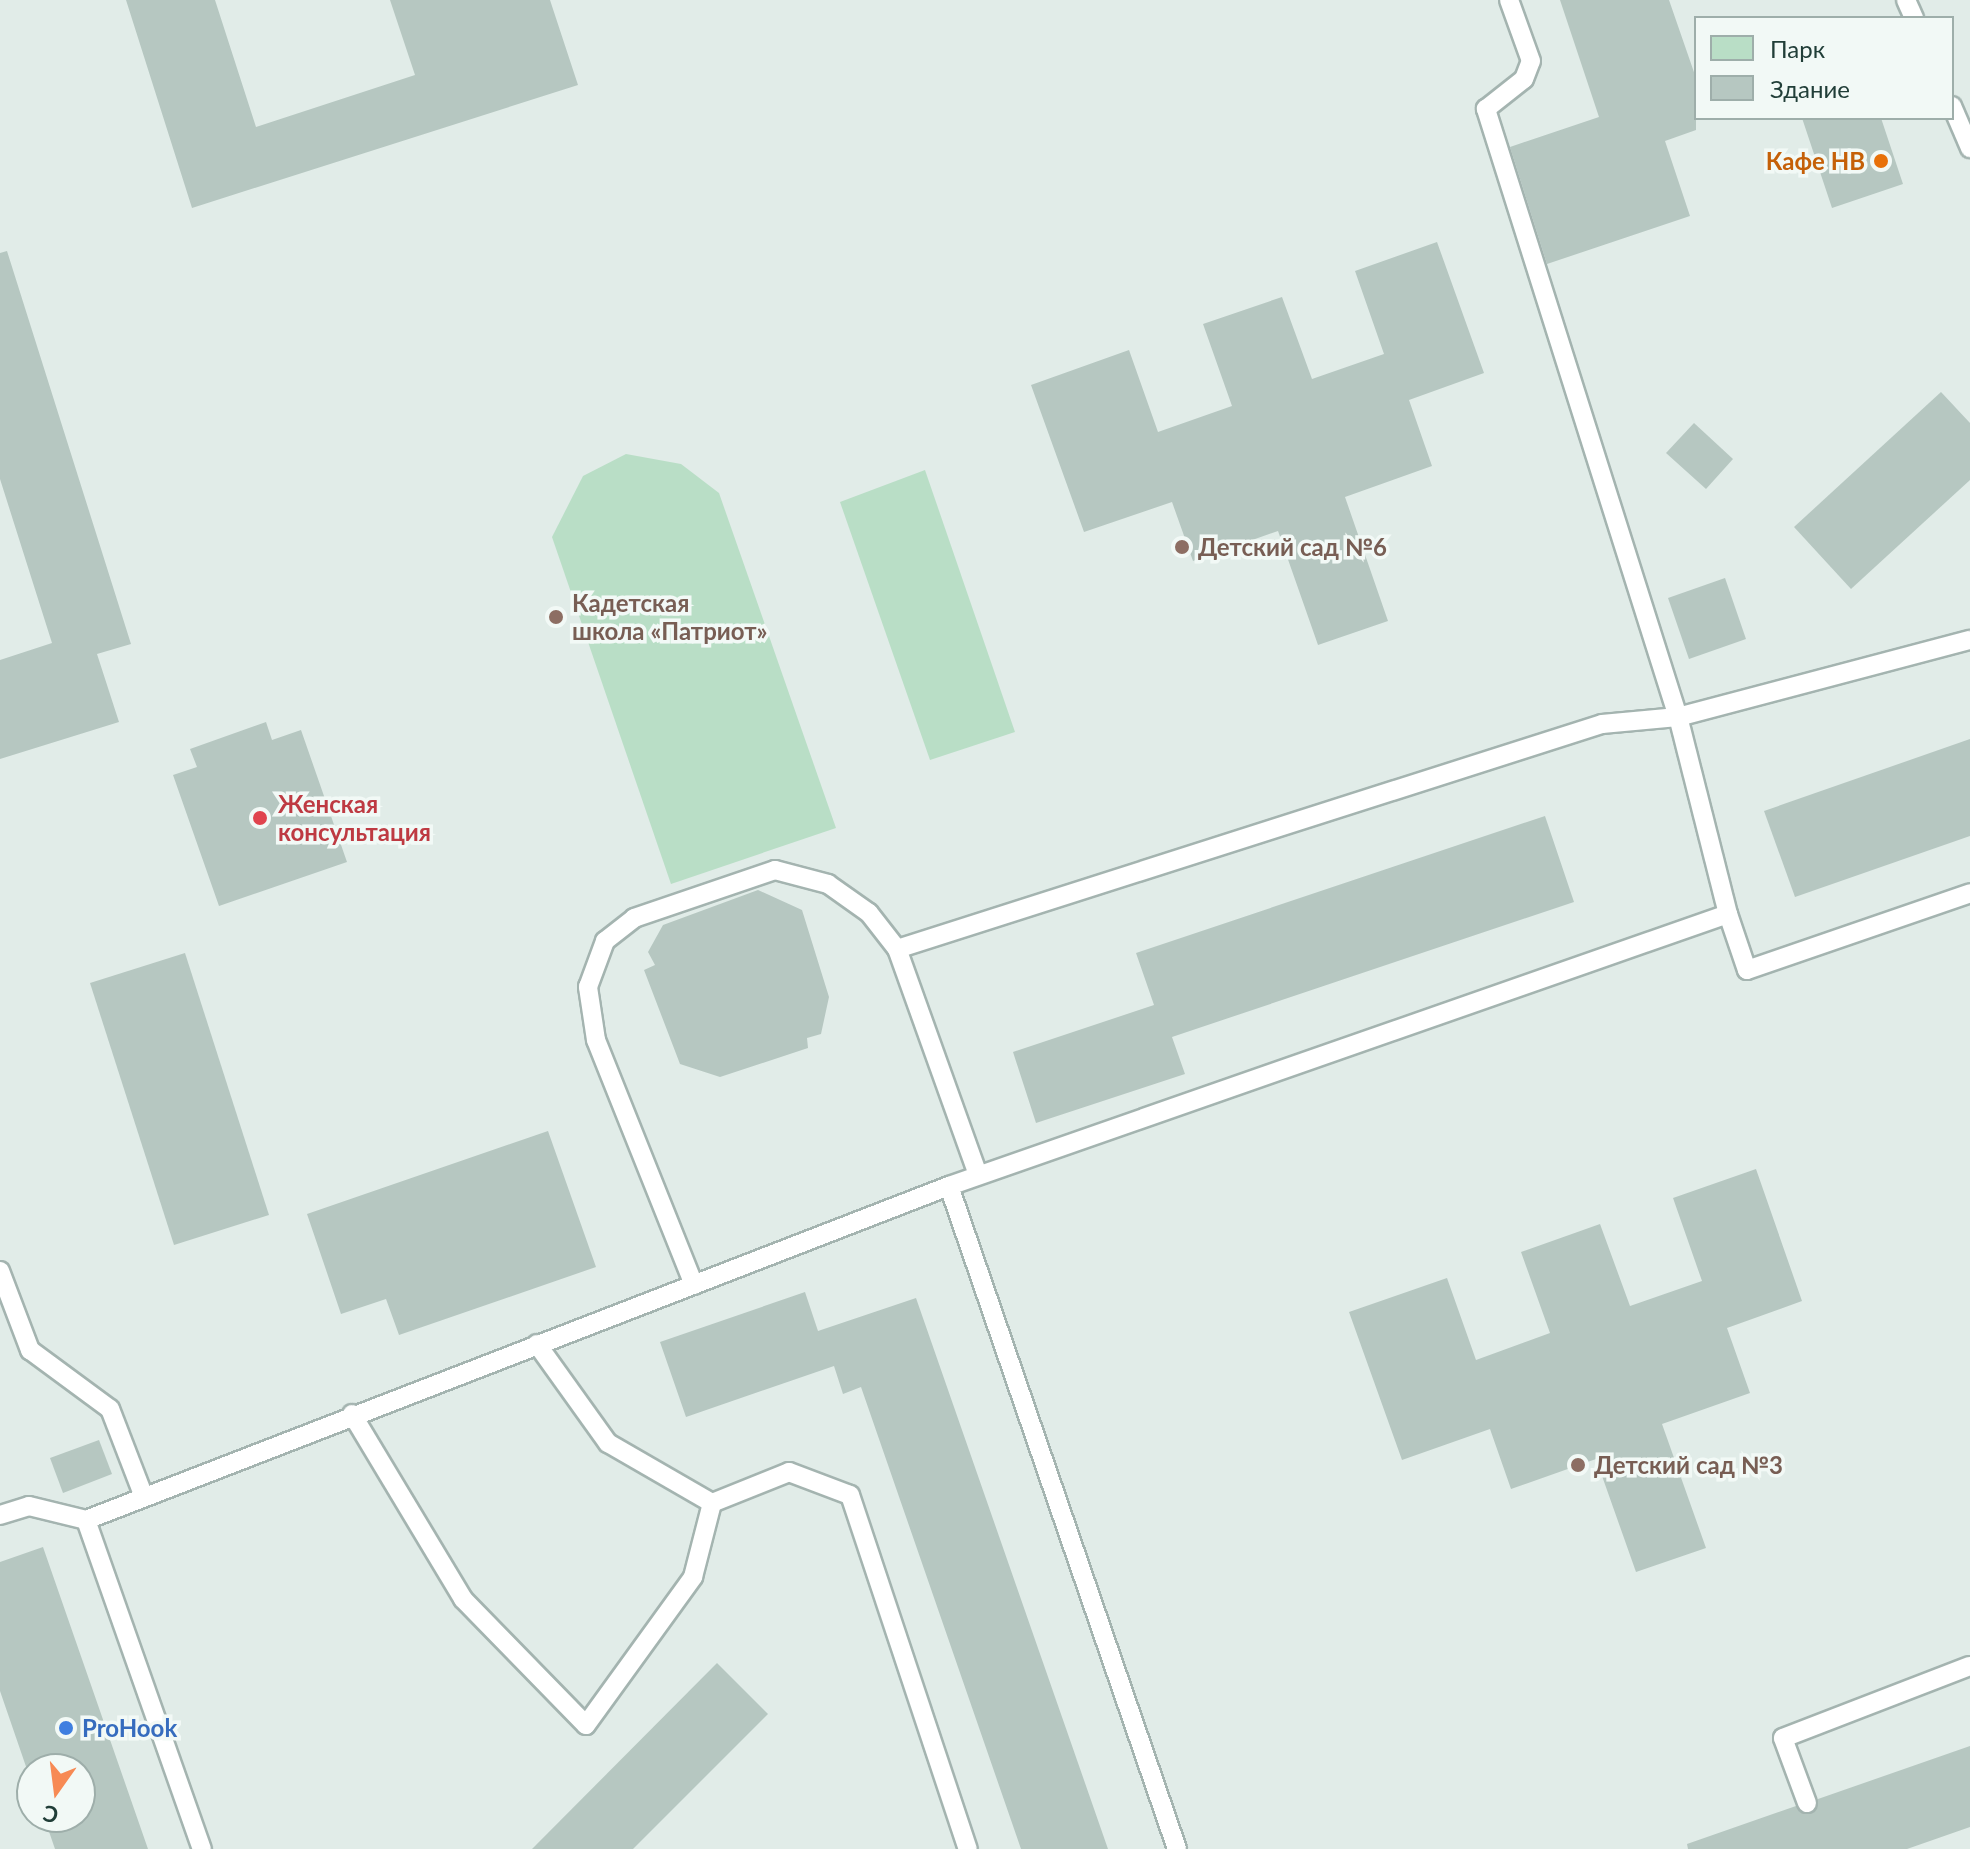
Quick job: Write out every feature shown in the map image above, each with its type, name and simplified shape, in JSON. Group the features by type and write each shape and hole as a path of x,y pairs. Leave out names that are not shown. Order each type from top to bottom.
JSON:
{"lane":[{"path":"1509,0 1531,61 1524,79 1486,109 1678,717 1728,914 1747,970 1970,893"},
{"path":"1954,111 1970,148"},
{"path":"897,949 1602,724 1678,717 1970,640"},
{"path":"694,1285 596,1040 588,987 605,941 634,918 775,870 828,884 869,913 897,949 977,1172"},
{"path":"0,1515 29,1506 86,1520 352,1414 949,1186 977,1172 1728,914"},
{"path":"949,1186 1177,1849"},
{"path":"0,1271 30,1350 110,1409 144,1497"},
{"path":"537,1344 608,1443 712,1503"},
{"path":"352,1414 463,1599 586,1725 693,1577 712,1503"},
{"path":"712,1503 789,1472 850,1495 968,1849"},
{"path":"86,1520 202,1849"},
{"path":"1807,1803 1783,1738 1970,1666"}],"green space":[{"path":"626,454 681,464 719,493 836,828 671,884 552,537 583,476"},
{"path":"925,470 1015,732 930,760 840,502"}],"building":[{"path":"126,0 215,0 256,127 415,75 390,0 550,0 578,85 192,208"},
{"path":"1560,0 1669,0 1694,72 1696,130 1665,141 1690,216 1547,264 1510,147 1599,117"},
{"path":"1803,120 1882,120 1903,184 1832,208"},
{"path":"1437,242 1484,373 1409,400 1432,466 1345,497 1388,621 1318,645 1278,531 1193,561 1172,502 1084,532 1031,385 1129,350 1158,432 1232,406 1203,324 1282,297 1312,379 1384,354 1355,271"},
{"path":"7,251 131,644 97,654 119,722 0,759 0,660 52,643 0,479 0,253"},
{"path":"1941,392 1970,423 1970,480 1851,589 1794,527"},
{"path":"1694,423 1733,459 1706,489 1666,453"},
{"path":"1725,578 1746,639 1689,659 1668,598"},
{"name":"Женская консультация","path":"266,722 272,740 301,730 347,862 219,906 173,775 197,767 190,749"},
{"path":"1970,739 1970,836 1795,897 1764,811"},
{"path":"1545,816 1574,902 1172,1037 1185,1074 1036,1123 1013,1052 1154,1005 1136,953"},
{"path":"758,890 802,910 829,997 821,1034 807,1038 808,1048 720,1077 680,1064 644,970 655,965 648,952 663,925"},
{"path":"185,953 269,1215 174,1245 90,983"},
{"path":"548,1131 596,1267 399,1335 386,1299 341,1314 307,1214"},
{"path":"1756,1169 1802,1301 1727,1328 1750,1393 1662,1424 1706,1548 1636,1572 1596,1459 1511,1489 1490,1429 1402,1460 1349,1312 1447,1278 1476,1360 1550,1333 1521,1252 1600,1224 1630,1306 1702,1281 1673,1198"},
{"path":"805,1292 818,1331 916,1298 1108,1849 1021,1849 861,1387 843,1394 834,1366 686,1417 660,1342"},
{"path":"99,1440 112,1474 63,1493 50,1458"},
{"path":"43,1547 148,1849 55,1849 50,1833 96,1833 96,1753 21,1753 0,1691 0,1562"},
{"path":"717,1663 768,1714 633,1849 532,1849"},
{"path":"1970,1746 1970,1827 1907,1849 1688,1849 1687,1844 1796,1806 1810,1814 1818,1799"}],"place":[{"name":"Кафе HB","path":"1881,161"},
{"name":"Детский сад №6","path":"1182,547"},
{"name":"Кадетская школа «Патриот»","path":"556,617"},
{"name":"Женская консультация","path":"260,818"},
{"name":"Детский сад №3","path":"1578,1465"},
{"name":"ProHook","path":"66,1728"}]}
